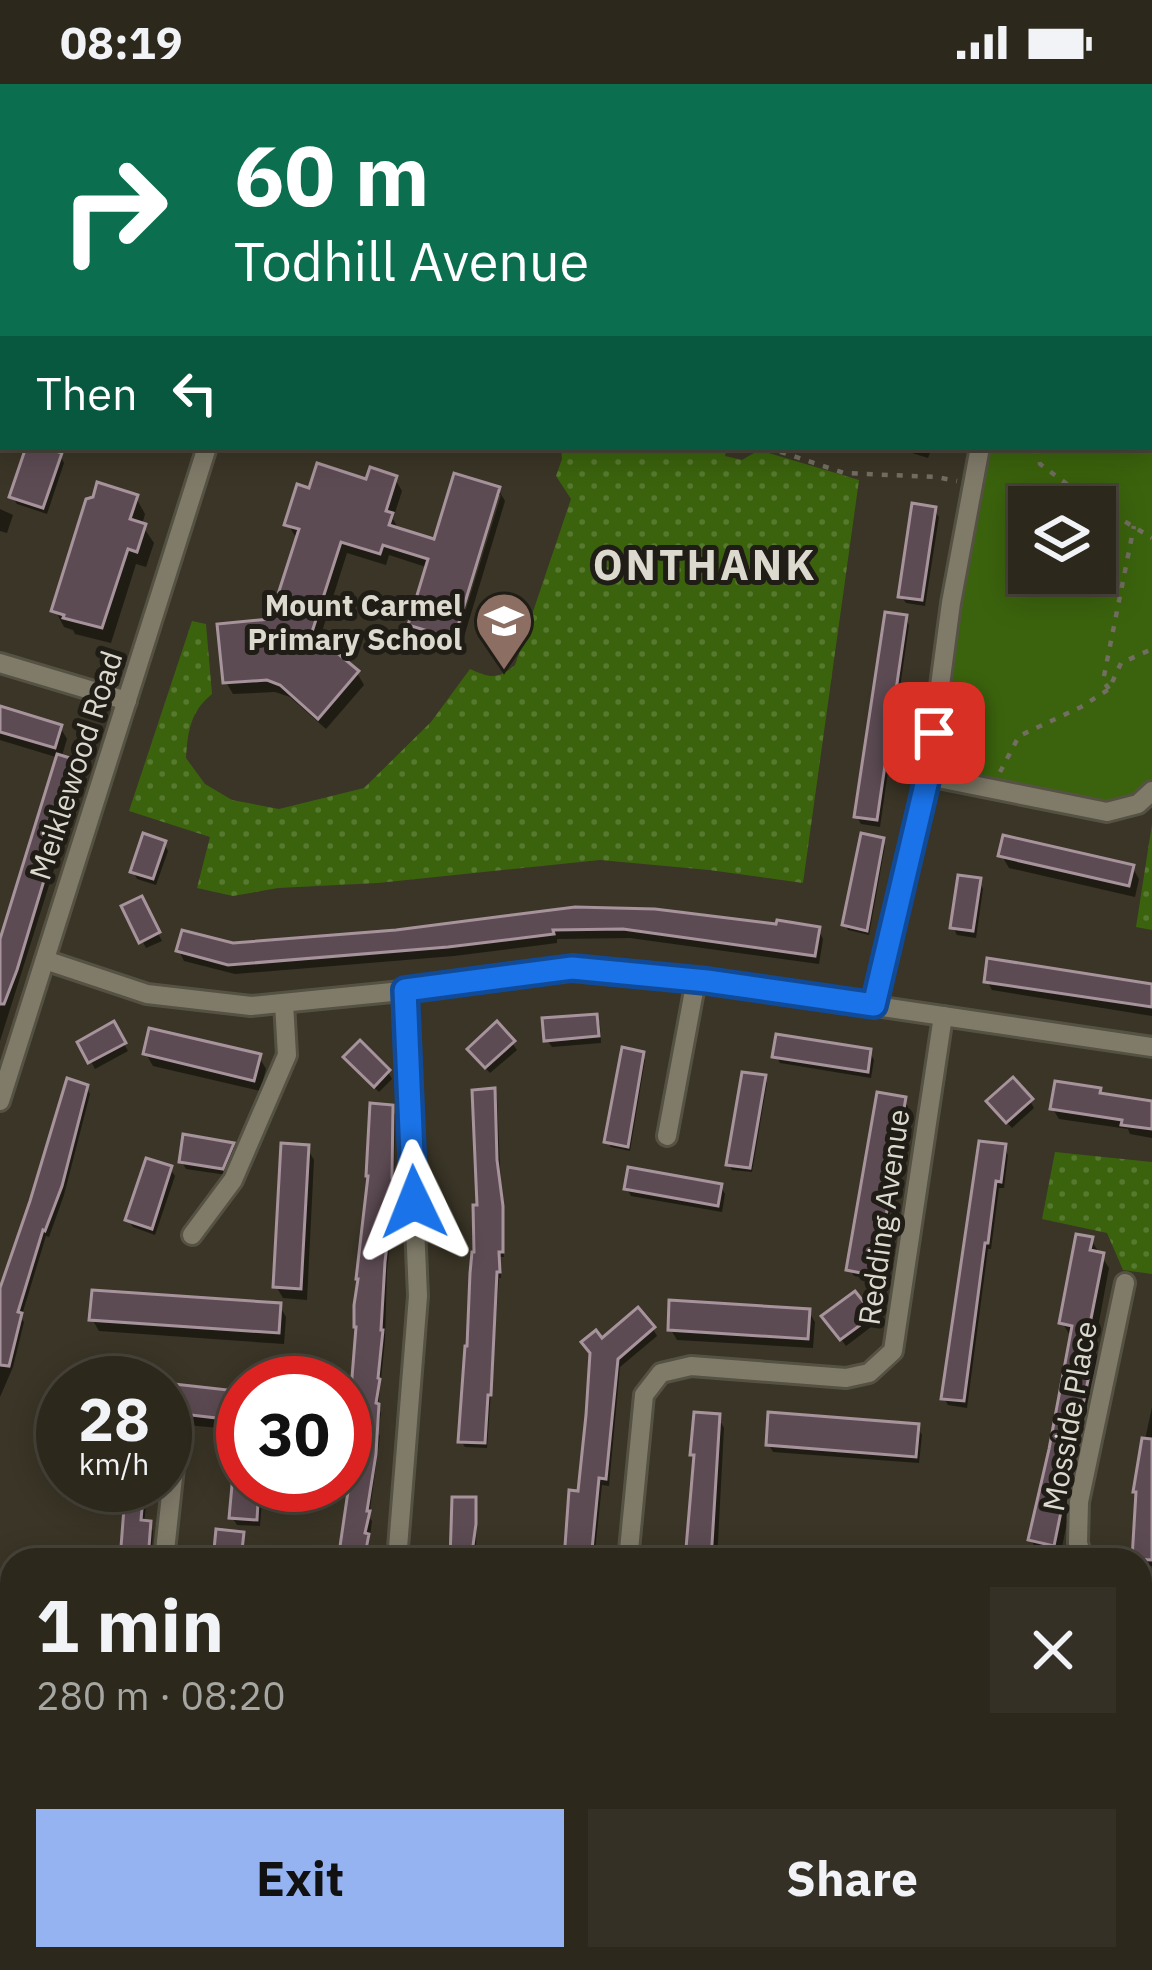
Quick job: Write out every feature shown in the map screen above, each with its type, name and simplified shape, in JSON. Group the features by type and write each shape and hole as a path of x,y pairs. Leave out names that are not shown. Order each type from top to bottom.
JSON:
{"street":[{"name":"Meiklewood Road","path":"0,1101 206,450"},
{"path":"874,1005 928,776 951,603 980,450"},
{"path":"0,663 127,701"},
{"path":"928,776 1107,812 1138,804 1152,791"},
{"path":"45,960 147,994 250,1006 572,968 696,980 1152,1047"},
{"path":"667,1136 696,980"},
{"path":"399,1548 418,1296 405,990"},
{"path":"192,1235 233,1180 286,1055 284,1003"},
{"name":"Redding Avenue","path":"629,1548 644,1394 661,1372 691,1366 845,1378 869,1372 893,1352 943,1016"},
{"name":"Mosside Place","path":"1079,1548 1079,1502 1125,1283"},
{"path":"165,1548 169,1512"}],"path":[{"path":"775,450 844,473 936,477 974,485"},
{"path":"1038,450 1040,464 1152,538"},
{"path":"1109,689 1103,681 1134,526"},
{"path":"992,788 1018,736 1109,689 1121,663 1152,649"}],"green space":[{"name":"Mount Carmel Primary School","path":"561,450 726,450 725,456 742,460 759,450 859,480 803,883 600,860 233,896 197,888 210,837 129,811 192,621 206,624 212,694 192,723 186,758 205,784 232,800 279,809 364,788 431,722 470,669 494,676 515,665 571,499 556,476"},
{"path":"984,450 1152,450 1152,784 1136,800 1111,806 934,773"},
{"path":"1152,824 1152,930 1136,927"},
{"path":"1055,1152 1152,1162 1152,1274 1123,1270 1107,1233 1042,1219"}],"building":[{"path":"25,450 62,453 43,508 9,497"},
{"path":"317,463 366,479 370,467 397,476 386,511 393,513 389,525 434,539 454,473 500,487 454,639 408,625 428,559 383,545 380,554 341,542 312,632 359,671 318,719 280,685 267,680 223,683 217,624 270,619 299,529 284,525 297,484 309,488"},
{"path":"97,482 138,495 130,519 146,524 137,552 128,549 102,628 51,611 86,499 93,497"},
{"path":"912,503 936,507 922,600 898,597"},
{"path":"885,612 907,615 877,820 854,817"},
{"path":"0,706 62,725 55,748 0,732"},
{"path":"57,754 80,761 17,970 0,1004 0,939"},
{"path":"143,833 166,841 153,879 130,872"},
{"path":"861,833 884,838 867,931 842,925"},
{"path":"1003,835 1134,865 1129,886 998,856"},
{"path":"958,875 981,878 973,931 950,928"},
{"path":"142,896 160,932 139,943 121,906"},
{"path":"575,907 655,909 820,927 815,956 623,929 553,930 554,934 448,947 228,965 176,951 182,930 233,943 396,930"},
{"path":"987,958 1152,984 1152,1007 984,982"},
{"path":"597,1014 599,1036 544,1041 542,1018"},
{"path":"114,1021 126,1043 88,1063 77,1042"},
{"path":"497,1021 515,1041 485,1068 467,1049"},
{"path":"149,1028 261,1054 254,1081 143,1054"},
{"path":"776,1034 871,1049 868,1072 772,1057"},
{"path":"360,1040 390,1070 374,1087 343,1057"},
{"path":"622,1047 644,1052 628,1147 604,1142"},
{"path":"742,1072 766,1075 750,1168 726,1165"},
{"path":"1013,1077 1033,1099 1006,1123 986,1101"},
{"path":"67,1078 88,1085 62,1186 18,1312 22,1313 9,1366 0,1365 0,1288"},
{"path":"1055,1081 1152,1101 1152,1129 1050,1109"},
{"path":"495,1088 503,1252 499,1252 497,1272 491,1395 485,1443 458,1442 474,1252 473,1205 477,1205 472,1090"},
{"path":"877,1092 906,1097 876,1276 846,1270"},
{"path":"370,1103 393,1105 395,1178 372,1479 372,1356 354,1356 356,1279 368,1176"},
{"path":"183,1134 234,1143 223,1169 179,1162"},
{"path":"979,1141 1006,1144 1001,1182 996,1181 985,1243 964,1401 941,1399"},
{"path":"281,1143 309,1145 301,1289 273,1287"},
{"path":"146,1158 172,1166 152,1229 125,1220"},
{"path":"628,1167 722,1184 718,1206 624,1189"},
{"path":"1076,1234 1093,1237 1090,1250 1104,1253 1086,1344 1095,1346 1054,1546 1028,1540 1072,1326 1059,1323"},
{"path":"92,1290 281,1303 279,1333 89,1320"},
{"path":"855,1291 874,1315 840,1340 821,1316"},
{"path":"669,1300 810,1309 808,1339 668,1330"},
{"path":"638,1307 655,1327 618,1359 606,1479 599,1478 592,1548 565,1548 569,1490 578,1491 586,1415 590,1353 581,1342 596,1330 602,1338"},
{"path":"192,1386 216,1389 216,1418 192,1415"},
{"path":"694,1412 720,1414 712,1548 686,1548 694,1455 690,1455"},
{"path":"768,1412 919,1424 916,1457 766,1445"},
{"path":"1142,1438 1152,1439 1152,1548 1133,1548 1133,1492"},
{"path":"452,1497 476,1497 473,1548 450,1548"},
{"path":"124,1512 142,1512 141,1520 151,1521 149,1548 121,1548"},
{"path":"230,1512 257,1512 257,1520 229,1518"},
{"path":"345,1512 370,1512 366,1548 340,1548"},
{"path":"216,1529 244,1532 242,1548 214,1548"}],"place":[{"name":"Mount Carmel Primary School","path":"504,672"}],"district":[{"name":"ONTHANK","path":"705,564"}],"route":[{"path":"414,1202 405,990 572,968 874,1005 934,733"}]}
